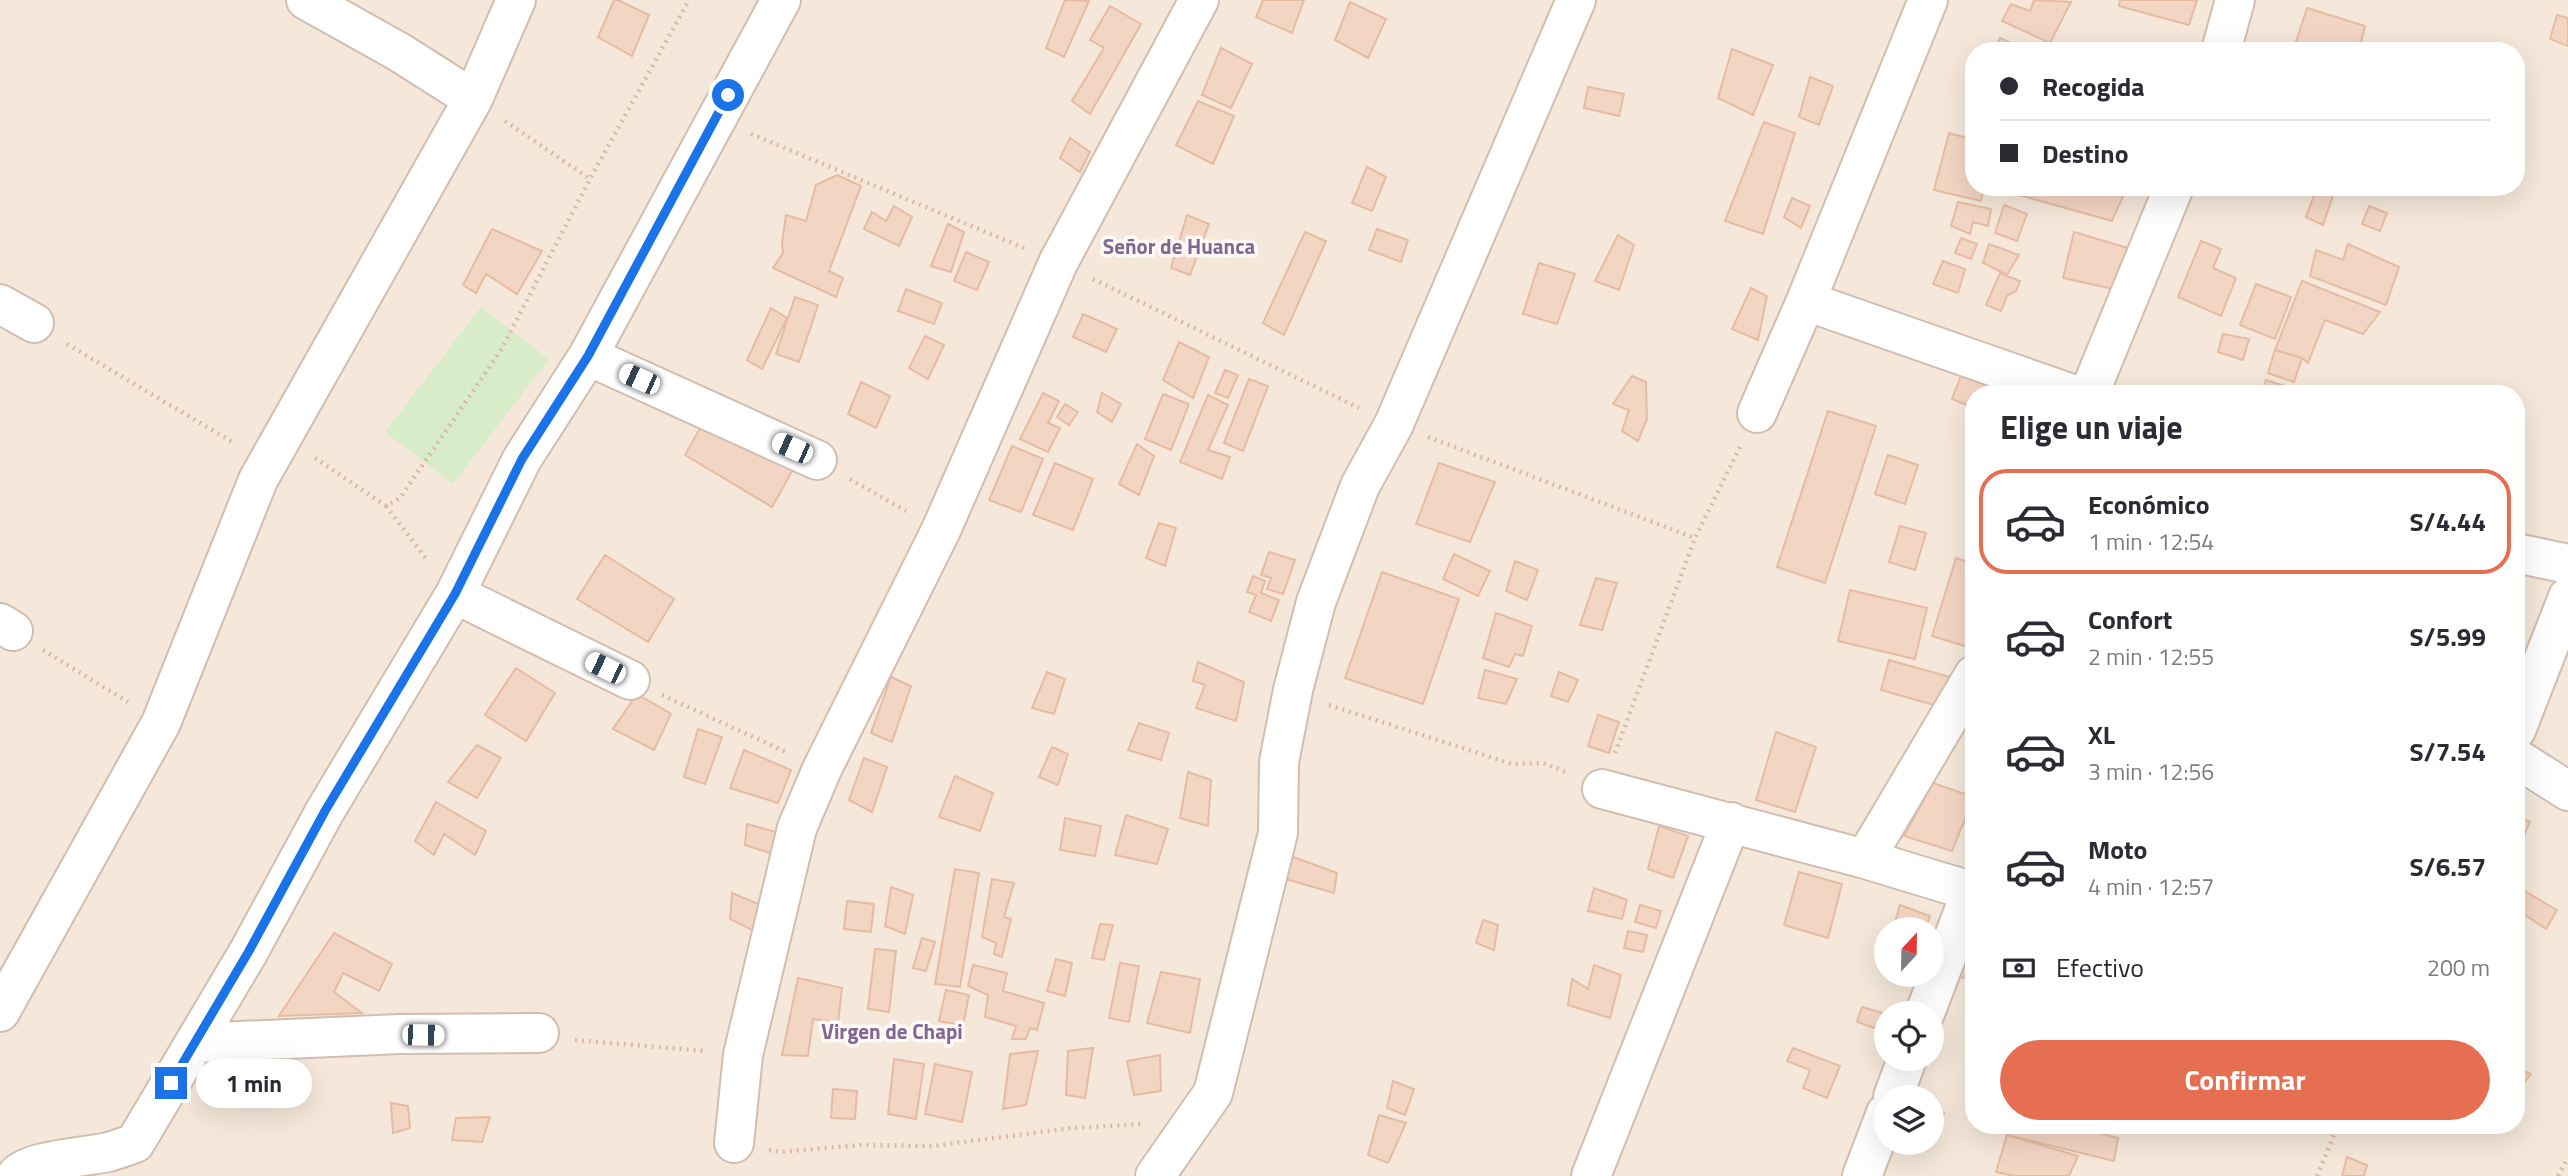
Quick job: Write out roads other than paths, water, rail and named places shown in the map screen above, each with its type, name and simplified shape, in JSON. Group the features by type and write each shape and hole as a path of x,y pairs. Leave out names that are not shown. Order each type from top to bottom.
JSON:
{"street":[{"path":"306,0 399,52 473,99"},
{"path":"0,1012 161,723 258,480 473,99 516,0"},
{"path":"33,1169 109,1152 135,1143 249,951 325,811 444,580 588,356 781,0"},
{"path":"734,1143 743,1055 797,828 822,769 941,530 1058,263 1199,0"},
{"path":"1155,1176 1213,1093 1278,833 1279,762 1293,690 1316,601 1347,516 1394,424 1576,0"},
{"path":"1757,413 1806,301 1928,0"},
{"path":"2223,42 2235,0"},
{"path":"2093,385 2170,196"},
{"path":"1806,301 2046,385"},
{"path":"0,304 34,323"},
{"path":"588,356 817,460"},
{"path":"2525,555 2568,564"},
{"path":"444,580 630,680"},
{"path":"2525,707 2568,597"},
{"path":"1865,859 1965,691"},
{"path":"2525,764 2568,791"},
{"path":"1602,789 1865,859 1965,890"},
{"path":"1591,1176 1731,822"},
{"path":"1930,1001 1965,912"},
{"path":"195,1044 400,1034 468,1036 539,1033"},
{"path":"1862,1176 1874,1144"}],"district":[{"name":"Señor de Huanca","path":"1179,246"},
{"name":"Virgen de Chapi","path":"892,1031"}]}
